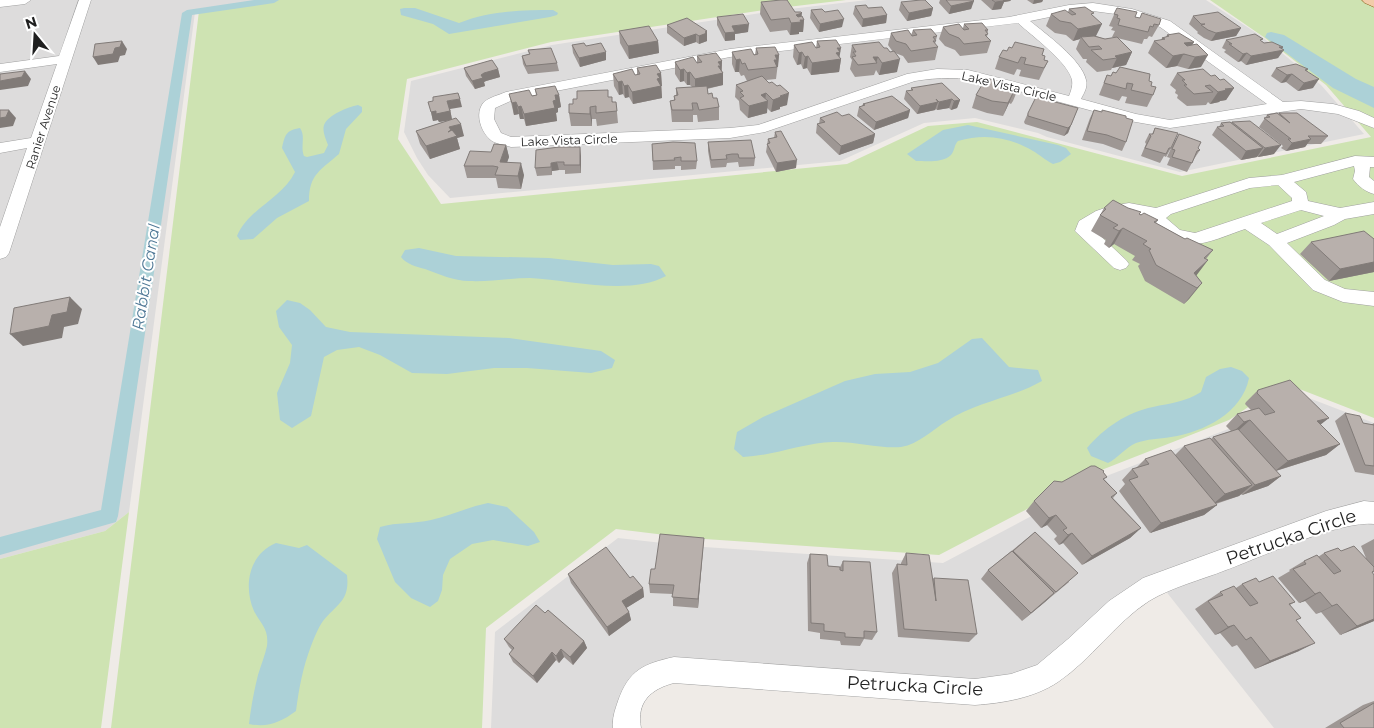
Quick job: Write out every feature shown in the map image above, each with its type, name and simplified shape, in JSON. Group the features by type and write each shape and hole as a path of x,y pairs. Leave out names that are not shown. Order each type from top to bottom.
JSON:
{"main road":[{"path":"1370,0 1374,2"}],"street":[{"path":"0,3 25,0"},
{"name":"Ranier Avenue","path":"0,253 85,0"},
{"name":"Lake Vista Circle","path":"1279,106 1165,24 1132,13 1092,7 1070,9 1021,19 707,57 511,95 489,106 486,115 492,132 500,139 511,142 744,132 769,126 912,77 937,73 953,73 981,77 1135,118 1170,124 1279,106 1304,104 1321,106 1355,115 1374,124"},
{"path":"1021,19 1063,59 1078,77 1080,85 1073,101"},
{"path":"0,68 66,59"},
{"path":"0,148 38,142"},
{"path":"1120,264 1084,231 1084,224 1099,215 1116,210 1145,209 1158,214 1249,183 1282,180 1348,162 1367,162 1361,179 1374,189"},
{"path":"1282,180 1300,196 1300,204"},
{"path":"1158,214 1158,219 1166,229 1188,239 1300,204 1340,214"},
{"path":"1275,241 1328,221 1340,214 1374,208"},
{"path":"1247,222 1275,241 1319,285 1343,295 1374,298"},
{"name":"Petrucka Circle","path":"627,728 625,722 634,690 651,675 674,670 975,692 1011,688 1047,673 1082,644 1115,611 1135,595 1152,586 1326,522 1364,512 1374,513"}],"shaded area":[{"path":"0,0 260,0 200,9 195,12 129,512 105,531 0,559"},
{"path":"867,0 1206,0 1261,36 1321,85 1364,134 1180,172 1038,133 975,118 924,123 840,161 450,198 428,175 404,132 411,81 552,45 773,11"},
{"path":"1288,390 1374,423 1374,728 1274,728 1157,580 1076,652 982,685 673,664 632,702 640,728 491,728 495,632 618,538 689,546 943,563 1109,475 1236,426"}],"green space":[{"path":"275,0 846,0 771,9 551,42 407,79 398,139 441,204 847,164 928,126 977,122 1182,176 1371,137 1326,85 1265,38 1210,0 1365,0 1374,5 1374,418 1284,383 1229,420 1104,469 939,555 690,538 616,529 486,628 482,728 111,728 199,11"},
{"path":"129,512 101,728 0,728 0,559 105,531"}],"water":[{"path":"415,8 459,23 482,16 506,12 553,10 558,13 550,17 449,34 433,24 401,15 400,9"},
{"path":"1267,33 1284,35 1356,79 1374,87 1374,108 1333,88 1265,37"},
{"path":"358,105 362,107 362,112 346,129 339,154 317,173 314,178 309,201 277,218 253,239 240,240 237,236 242,226 282,189 295,172 282,148 287,134 292,130 300,128 303,134 304,156 324,153 328,145 324,135 326,121 339,112"},
{"path":"968,125 1058,145 1066,148 1071,154 1060,162 1053,164 1015,142 997,138 978,137 958,141 951,155 944,159 916,161 907,154 943,130"},
{"path":"419,248 456,256 549,258 613,265 651,264 659,266 666,276 651,282 618,286 530,278 463,281 415,266 406,262 401,257 405,250"},
{"path":"287,300 300,303 310,310 326,327 350,332 509,338 601,351 615,360 612,368 591,373 527,368 494,368 447,374 412,373 380,355 359,347 337,350 324,357 311,416 292,428 280,420 277,393 290,363 292,345 279,327 276,311"},
{"path":"982,338 1009,367 1038,370 1042,381 1019,392 970,409 941,425 920,440 901,447 833,442 743,457 734,449 737,432 763,417 845,381 875,374 910,372 938,363 972,339"},
{"path":"1231,367 1242,371 1249,378 1239,401 1220,419 1196,431 1136,443 1108,463 1091,456 1087,448 1117,422 1143,409 1190,398 1201,392 1206,377 1220,369"},
{"path":"488,503 507,507 534,532 540,542 528,546 493,540 472,544 450,559 443,575 442,590 438,601 430,607 411,598 395,582 377,539 380,527 431,520"},
{"path":"276,543 299,548 307,545 347,575 347,584 344,596 338,606 323,621 313,640 300,686 296,711 274,723 256,725 249,724 255,687 267,646 267,635 254,611 249,591 249,581 254,563 267,548"}],"building":[{"path":"787,0 795,12 801,12 796,15 798,17 802,16 804,20 791,23 789,18 771,20 761,2"},
{"path":"925,0 933,8 909,13 901,2"},
{"path":"946,0 973,0 974,1 951,6"},
{"path":"992,0 1003,0 1004,1 995,2"},
{"path":"866,5 868,8 882,7 887,15 863,19 855,6"},
{"path":"1085,7 1094,13 1091,14 1102,24 1078,29 1071,23 1060,21 1051,14 1065,10 1072,15 1076,14 1069,9"},
{"path":"1117,8 1137,12 1135,17 1140,18 1142,13 1161,19 1159,25 1154,24 1153,27 1150,26 1148,32 1118,25 1120,19 1117,18 1118,15 1114,14"},
{"path":"822,9 825,12 838,10 844,19 820,24 811,10"},
{"path":"1218,12 1241,28 1216,33 1201,25 1205,24 1201,24 1193,16"},
{"path":"743,14 749,24 732,26 735,32 725,33 717,17"},
{"path":"687,18 707,31 705,32 707,33 684,38 667,25"},
{"path":"982,23 988,30 985,30 988,34 985,35 991,41 964,44 959,38 949,34 943,27 959,24 964,30 969,29 964,24"},
{"path":"649,26 658,41 628,46 619,31"},
{"path":"931,29 937,36 933,37 936,41 933,41 938,47 911,51 906,44 896,41 891,33 908,30 912,36 917,35 913,30"},
{"path":"1179,33 1194,42 1184,43 1187,46 1197,44 1208,55 1195,57 1184,54 1173,56 1154,41 1165,39 1162,38 1169,36 1167,35"},
{"path":"1255,34 1263,39 1260,40 1264,43 1272,42 1283,47 1279,47 1284,50 1251,56 1247,53 1243,54 1226,40"},
{"path":"1094,36 1105,39 1117,37 1132,52 1115,56 1117,58 1103,60 1091,50 1102,49 1099,46 1089,47 1081,37"},
{"path":"836,40 841,48 837,48 840,52 836,53 841,59 812,63 808,56 805,57 802,52 799,53 794,45 812,42 816,48 820,47 817,41"},
{"path":"122,41 120,47 115,48 113,54 93,57 95,44"},
{"path":"879,42 890,52 894,51 900,59 882,63 878,57 873,57 877,63 858,65 852,57 856,56 853,52 856,52 852,45"},
{"path":"1015,42 1044,49 1042,55 1045,56 1044,60 1048,61 1044,68 1024,64 1026,58 1021,57 1018,63 999,57 1003,50 1007,51 1009,47 1012,48"},
{"path":"584,43 586,46 601,43 606,52 579,58 572,45"},
{"path":"775,47 779,55 775,55 777,60 774,60 777,67 748,70 745,63 742,64 740,59 736,60 732,52 751,49 754,55 758,54 756,48"},
{"path":"551,48 557,63 526,66 522,56 530,54 528,50"},
{"path":"716,53 722,61 718,62 721,66 718,66 723,73 695,79 690,72 687,73 684,69 680,70 675,62 693,57 697,63 702,62 697,56"},
{"path":"492,60 498,69 484,73 481,75 483,78 472,81 464,68"},
{"path":"1296,64 1308,69 1305,70 1319,79 1304,83 1292,74 1287,75 1276,68"},
{"path":"656,65 661,73 657,74 660,78 657,79 661,86 632,92 628,85 624,86 622,81 618,82 613,74 632,69 635,75 640,74 637,68"},
{"path":"1120,67 1150,74 1149,81 1152,82 1151,86 1156,87 1153,95 1131,90 1133,84 1127,83 1126,89 1104,83 1107,75 1111,76 1113,72 1116,73"},
{"path":"1203,69 1211,76 1215,75 1220,80 1224,79 1234,88 1218,92 1210,85 1205,86 1213,92 1194,94 1184,85 1187,85 1182,80 1185,80 1177,73"},
{"path":"25,71 22,77 0,81 0,74"},
{"path":"762,76 769,83 772,82 777,86 780,85 789,93 773,100 766,93 761,95 768,101 749,106 740,98 744,96 740,92 743,91 736,85"},
{"path":"986,78 1017,86 1015,88 1018,89 1016,92 1014,91 1008,103 992,101 976,95"},
{"path":"942,83 960,100 954,101 952,99 939,102 936,99 938,102 920,106 906,91 913,90 911,88"},
{"path":"555,86 559,95 555,95 556,100 553,101 555,108 524,114 521,106 518,107 516,102 512,103 509,94 529,90 532,96 537,95 535,89"},
{"path":"707,86 708,94 712,93 713,98 717,98 719,107 699,110 697,103 692,103 693,110 672,110 670,101 675,100 674,96 678,95 676,88"},
{"path":"608,90 608,97 612,97 612,102 616,102 617,111 596,113 596,106 590,107 590,114 569,113 569,104 573,104 573,99 577,99 577,91"},
{"path":"458,93 460,99 447,101 450,111 436,114 436,111 431,112 428,102 433,101 433,97"},
{"path":"892,96 910,110 876,122 859,107 865,105 863,104"},
{"path":"1036,97 1078,108 1071,125 1068,128 1028,116"},
{"path":"0,110 9,110 6,117 0,118"},
{"path":"1094,110 1126,116 1126,118 1133,120 1126,142 1107,135 1087,131"},
{"path":"837,112 842,116 849,114 875,134 841,146 817,124 825,122 820,118"},
{"path":"1277,113 1290,123 1279,113 1297,113 1328,136 1308,136 1311,139 1292,143 1288,139 1291,139 1264,118 1270,117 1267,115"},
{"path":"456,118 461,124 449,127 451,130 448,132 452,130 457,136 426,146 416,131"},
{"path":"1250,121 1281,145 1265,148 1232,122"},
{"path":"1230,122 1263,148 1246,151 1217,127 1224,126 1221,123"},
{"path":"1155,128 1178,133 1166,154 1145,148 1151,136 1149,134 1153,134"},
{"path":"781,131 797,160 777,163 767,144 770,143 768,139 777,137 775,132"},
{"path":"1179,134 1201,142 1198,148 1200,150 1197,151 1192,163 1172,157 1175,150 1172,149"},
{"path":"751,140 755,158 739,158 738,154 732,154 726,155 727,159 711,160 708,142"},
{"path":"673,142 695,143 697,161 681,161 681,157 674,158 675,160 653,161 652,144"},
{"path":"494,144 506,145 500,162 521,163 518,176 495,175 498,167 493,166 464,166 470,151 491,152"},
{"path":"580,147 580,165 564,165 564,162 557,162 551,163 551,167 535,168 536,150"},
{"path":"1113,200 1141,212 1139,214 1141,215 1144,213 1158,220 1154,222 1185,239 1187,238 1213,250 1204,258 1208,260 1194,273 1202,283 1197,288 1156,265 1149,250 1151,249 1143,244 1147,241 1123,228 1119,231 1113,228 1118,225 1100,215 1106,209 1104,208"},
{"path":"1364,231 1374,239 1374,262 1340,269 1311,242"},
{"path":"70,297 67,312 52,315 49,326 10,334 14,308"},
{"path":"1290,380 1329,418 1317,421 1340,444 1288,461 1250,420 1244,422 1237,414 1259,408 1265,415 1275,412 1257,393 1258,390"},
{"path":"1345,413 1360,416 1363,423 1374,425 1374,466 1365,465"},
{"path":"1238,429 1281,476 1255,485 1213,437"},
{"path":"1210,438 1252,485 1225,494 1184,446"},
{"path":"1171,450 1217,505 1161,523 1129,480 1138,477 1132,469 1149,464 1145,459"},
{"path":"1091,466 1104,471 1107,477 1103,479 1117,493 1111,497 1141,528 1092,556 1072,533 1068,535 1063,530 1067,528 1056,515 1049,518 1034,501 1054,481 1062,482"},
{"path":"1035,532 1078,573 1056,592 1013,551"},
{"path":"660,534 704,538 698,599 672,597 674,585 649,584 651,569 655,569"},
{"path":"1354,546 1374,567 1372,572 1374,575 1374,619 1357,626 1337,604 1332,606 1320,592 1315,594 1293,569 1306,564 1304,561 1317,555 1334,574 1341,571 1324,553 1338,548 1341,551"},
{"path":"606,547 630,578 633,576 643,588 622,601 629,612 607,627 568,574"},
{"path":"1012,551 1054,593 1031,613 988,570"},
{"path":"906,553 929,555 936,601 934,578 968,580 977,634 904,629 897,564 907,565"},
{"path":"810,554 827,555 828,566 840,567 840,570 843,571 843,561 870,562 877,632 864,631 864,638 845,637 845,633 824,631 824,624 811,623"},
{"path":"1273,576 1295,602 1289,604 1301,618 1296,620 1315,643 1270,661 1251,637 1246,640 1234,625 1228,627 1208,601 1223,595 1220,592 1234,586 1250,606 1258,603 1242,584 1256,578 1259,582"},
{"path":"536,605 545,613 548,610 584,641 570,657 561,649 556,656 552,652 533,676 509,654 514,648 504,639"},
{"path":"1374,703 1374,728 1344,728 1340,723"}],"waterway":[{"name":"Rabbit Canal","path":"0,546 109,516 187,13 274,0"}]}
